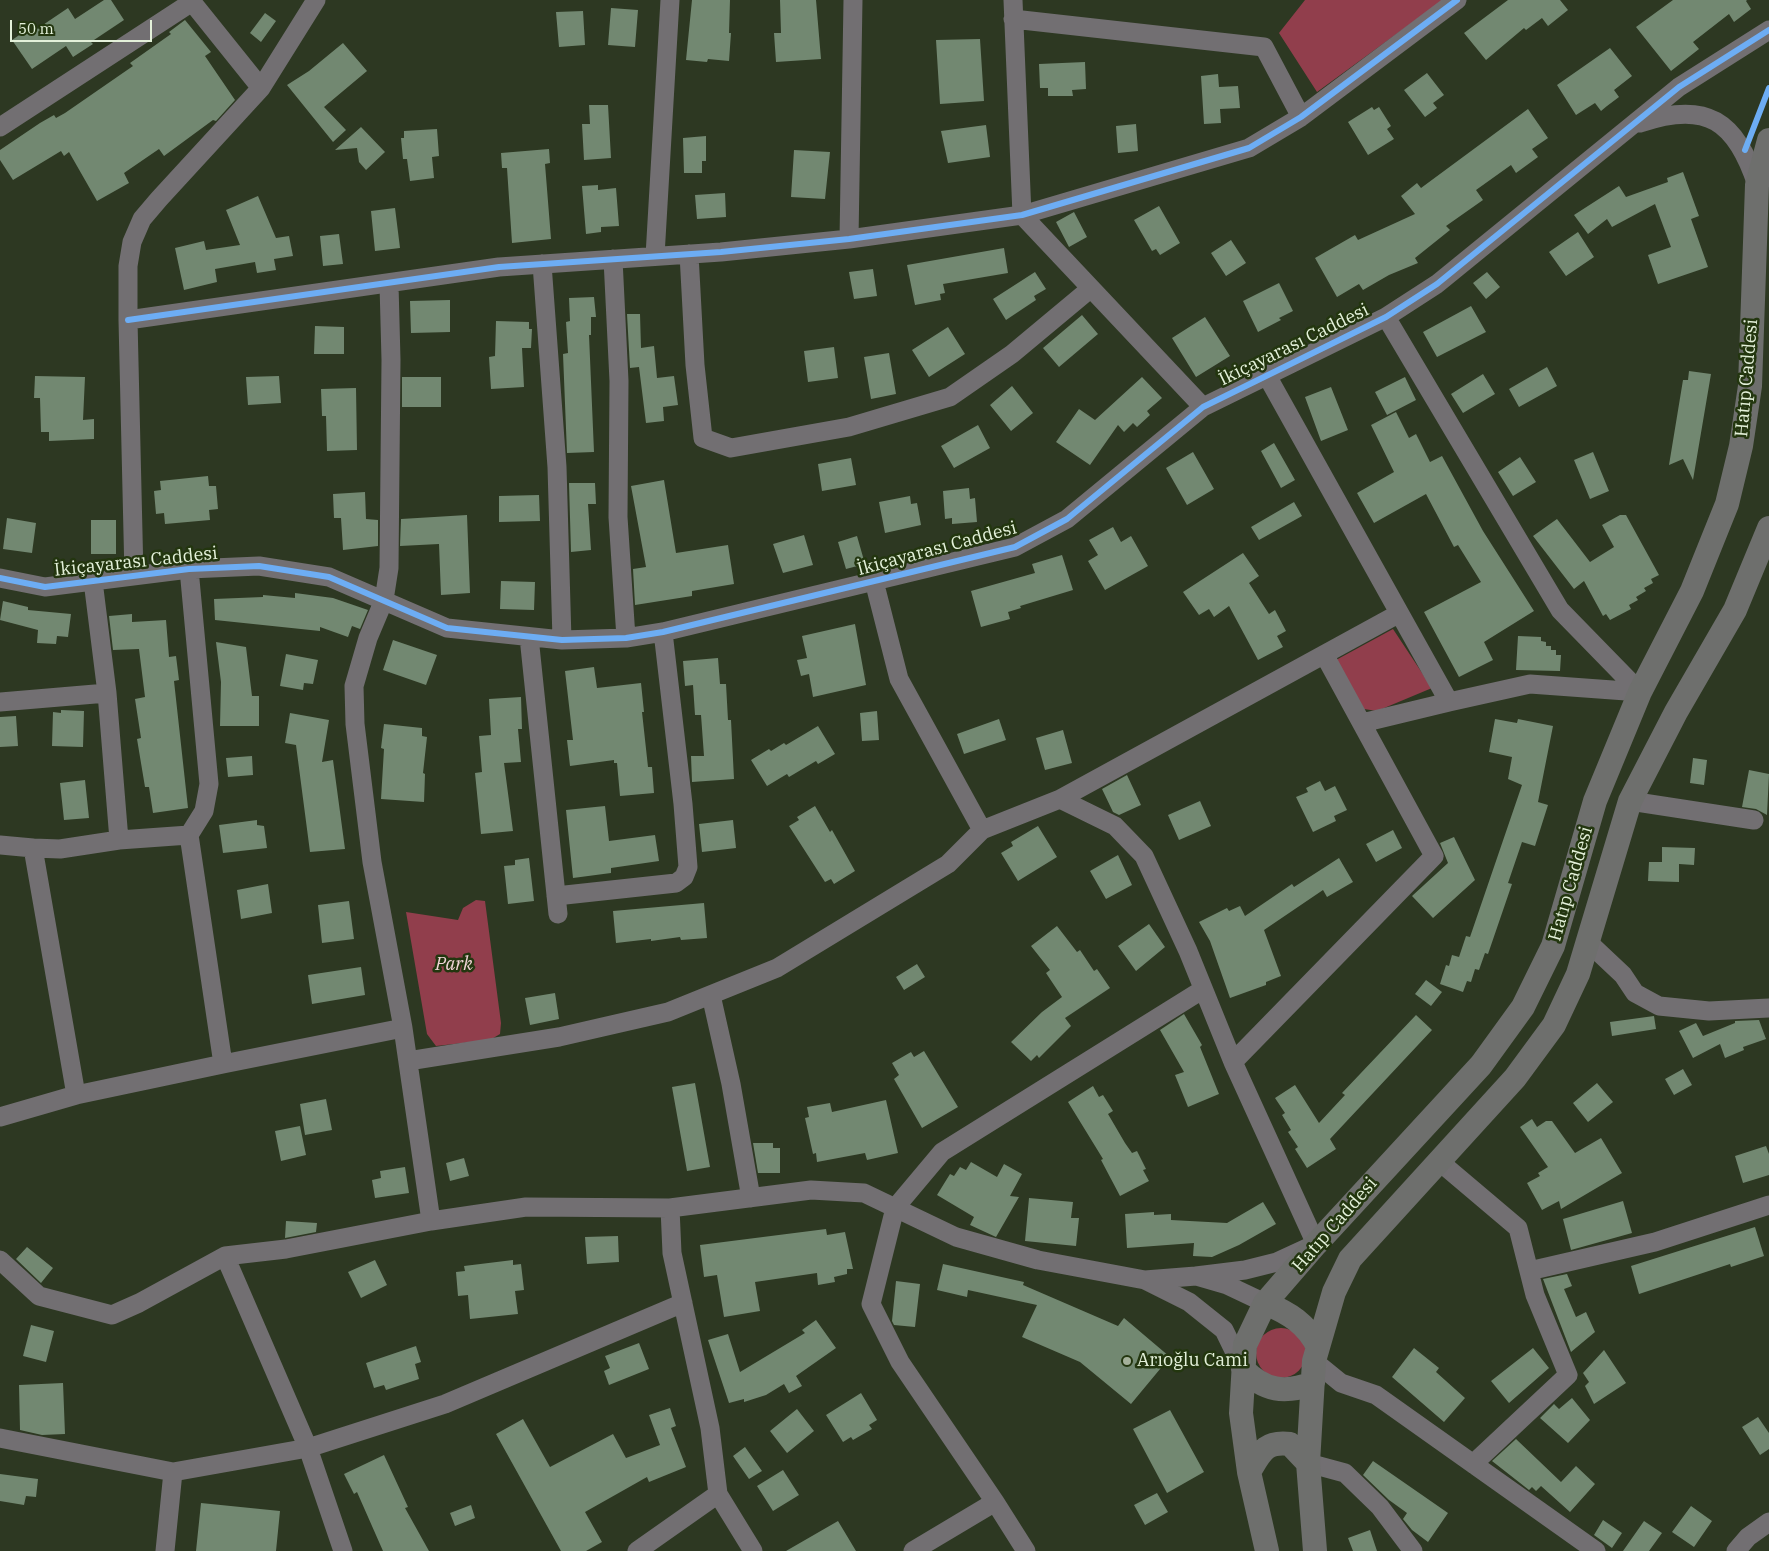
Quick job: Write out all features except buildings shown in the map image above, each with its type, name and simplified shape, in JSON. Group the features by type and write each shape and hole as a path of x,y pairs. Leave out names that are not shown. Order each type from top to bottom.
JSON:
{"main road":[{"name":"Hatıp Caddesi","path":"1266,1551 1249,1472 1241,1413 1245,1345 1265,1303 1316,1244 1481,1065 1524,1007 1553,946 1595,801 1640,692 1692,592 1727,504 1741,446 1750,386 1758,185 1769,140"},
{"name":"Hatıp Caddesi","path":"1315,1551 1308,1463 1315,1364 1334,1292 1350,1259 1516,1078 1554,1025 1578,974 1589,943 1630,801 1676,712 1735,610 1769,528"},
{"path":"1243,1368 1264,1386 1278,1390 1294,1389 1315,1364 1308,1328 1288,1314 1265,1303"},
{"path":"1249,1472 1262,1451 1276,1442 1290,1444 1308,1463"}],"street":[{"path":"134,576 128,320 128,266 132,242 142,219 261,88 316,0"},
{"path":"655,256 670,0"},
{"path":"849,239 853,0"},
{"path":"1013,0 1022,215 1203,407"},
{"path":"128,320 499,267 689,254 849,239 1022,215 1249,148 1301,117 1457,0"},
{"path":"0,127 192,2 261,88"},
{"path":"1013,19 1264,47 1301,117"},
{"name":"İkiçayarası Caddesi","path":"0,578 45,587 189,569 258,566 329,577 447,628 562,640 626,638 663,632 1015,547 1067,519 1203,407 1266,374 1386,317 1437,284 1636,124 1679,87 1769,30"},
{"name":"İkiçayarası Caddesi","path":"1636,124 1660,116 1683,113 1699,115 1714,121 1730,130 1738,140 1749,160 1758,185"},
{"path":"689,254 695,365 703,438 731,448 849,427 950,397 1012,354 1090,289"},
{"path":"613,259 619,380 618,517 626,638"},
{"path":"542,264 556,467 562,640"},
{"path":"389,284 391,360 390,568 384,600 368,638 354,686 355,724 372,862 403,1028 431,1221"},
{"path":"1386,317 1560,610 1640,692"},
{"path":"1266,374 1398,614 1449,702"},
{"path":"189,569 209,784 204,811 189,835 223,1064"},
{"path":"93,581 107,693 119,840"},
{"path":"874,582 899,679 982,830"},
{"path":"408,1061 559,1037 668,1012 777,968 948,864 982,830 1060,799 1099,776 1325,656 1398,614"},
{"path":"529,637 557,905 676,883 684,877 688,867 683,804 663,632"},
{"path":"1233,1062 1434,856 1325,656"},
{"path":"1362,723 1530,684 1640,692"},
{"path":"0,702 107,693"},
{"path":"0,1260 39,1296 112,1315 139,1303 225,1256 286,1249 431,1221 526,1207 670,1208 811,1190 864,1193 965,1239 1038,1260 1145,1280 1245,1270 1277,1262 1316,1244 1233,1062 1202,990 1188,951 1144,856 1115,826 1060,799"},
{"path":"1630,801 1754,820"},
{"path":"0,845 60,849 119,840 189,835"},
{"path":"33,848 76,1095"},
{"path":"1589,943 1623,974 1635,994 1659,1006 1709,1011 1769,1008"},
{"path":"1026,1551 900,1362 871,1304 895,1208 942,1152 1202,990"},
{"path":"711,995 732,1084 751,1198"},
{"path":"0,1117 76,1095 403,1028"},
{"path":"1440,1162 1518,1228 1534,1295 1568,1375 1474,1464"},
{"path":"1529,1271 1655,1242 1769,1205"},
{"path":"670,1208 672,1253 710,1428 718,1494 753,1551"},
{"path":"225,1256 308,1448 343,1551"},
{"path":"1196,1276 1227,1285 1265,1303"},
{"path":"1145,1280 1189,1302 1224,1330 1243,1368"},
{"path":"0,1438 173,1472 308,1448 445,1404 683,1303"},
{"path":"1315,1364 1341,1383 1376,1395 1596,1551"},
{"path":"1308,1463 1344,1473 1380,1507 1413,1551"},
{"path":"165,1551 173,1472"},
{"path":"637,1551 718,1494"},
{"path":"913,1551 995,1502"},
{"path":"1736,1551 1748,1537 1769,1522"}],"green space":[{"path":"1305,0 1443,0 1317,92 1279,33"},
{"path":"1393,629 1432,688 1377,711 1364,709 1336,660"},
{"name":"Park","path":"476,900 485,901 501,1023 500,1034 490,1040 436,1046 427,1034 406,912 458,920 463,908"},
{"path":"1276,1328 1286,1328 1299,1335 1306,1348 1306,1358 1299,1371 1286,1378 1276,1378 1267,1374 1260,1367 1256,1358 1256,1348 1260,1339 1267,1332"}],"cycle path":[{"path":"128,320 499,267 721,252 849,239 1022,215 1249,148 1301,117 1457,0"},
{"path":"0,578 45,587 189,569 259,566 329,577 447,628 562,640 626,638 663,632 1015,547 1067,519 1203,407 1386,317 1437,284 1679,87 1769,30"},
{"path":"1745,150 1769,88"}],"place":[{"name":"Arıoğlu Cami","path":"1127,1361"}]}
